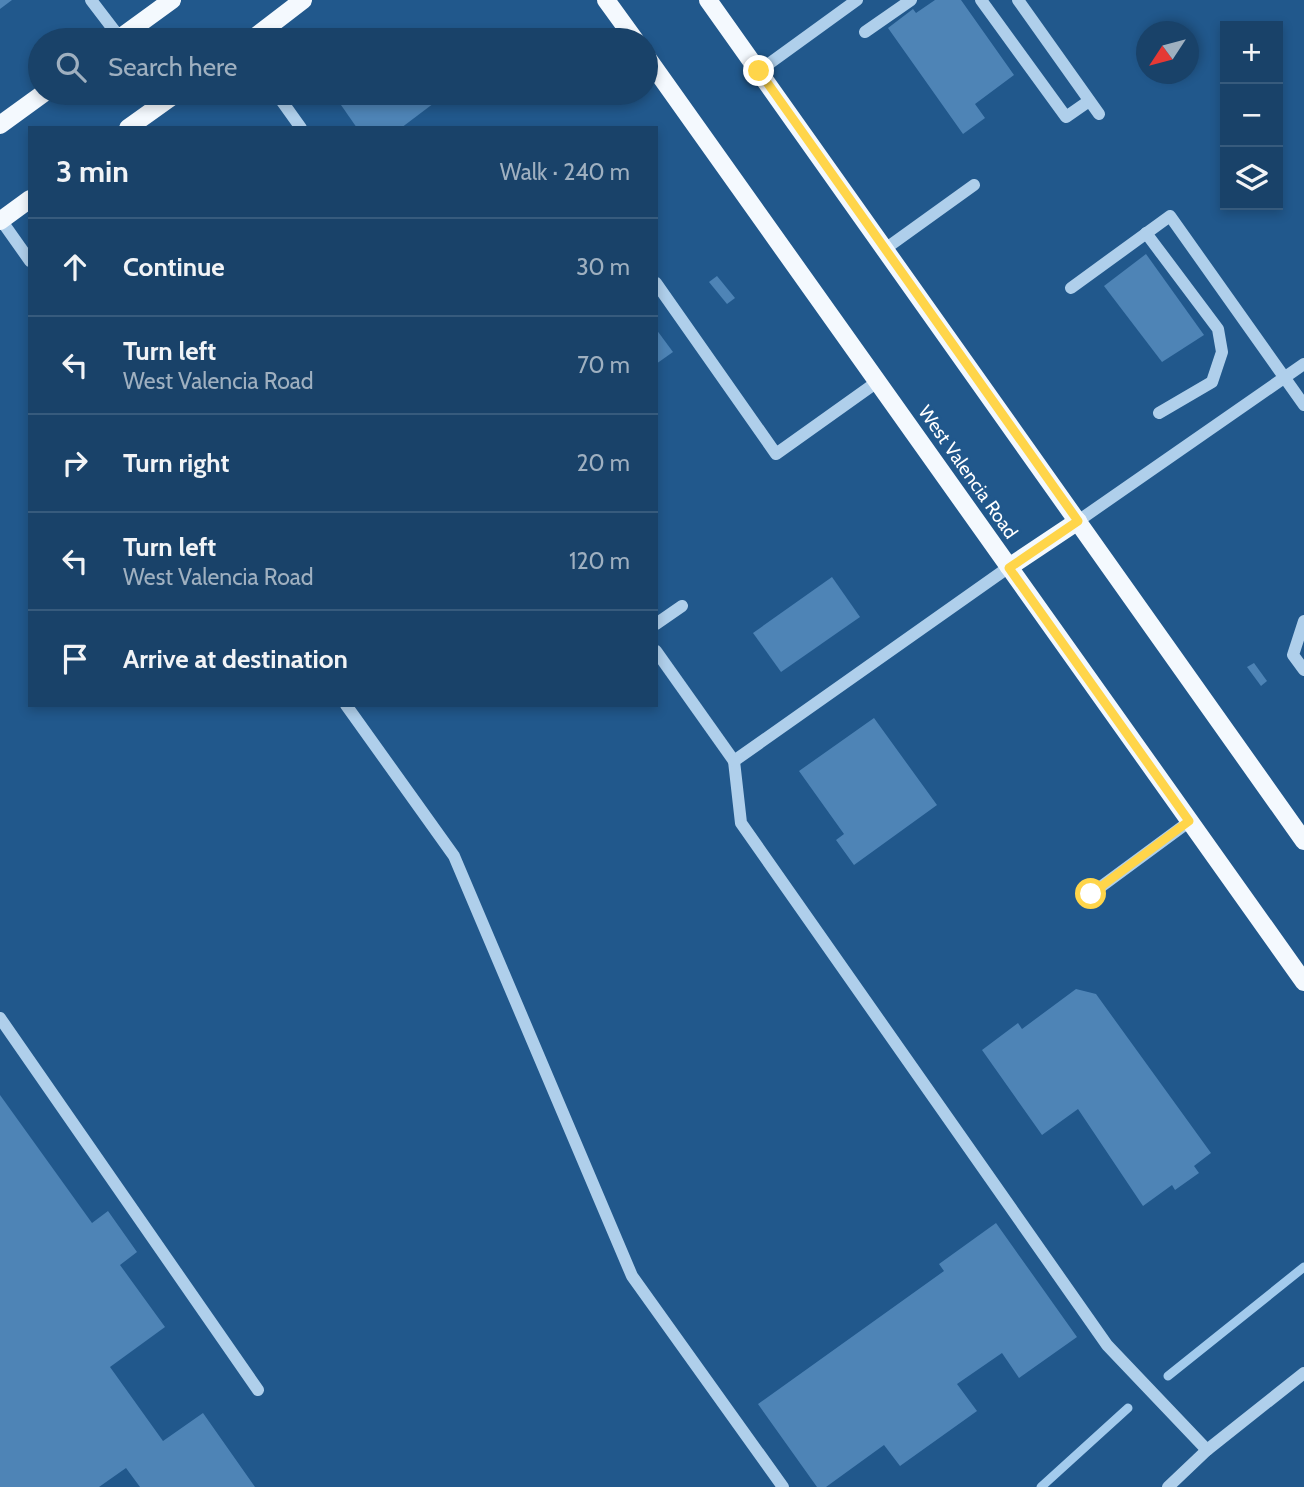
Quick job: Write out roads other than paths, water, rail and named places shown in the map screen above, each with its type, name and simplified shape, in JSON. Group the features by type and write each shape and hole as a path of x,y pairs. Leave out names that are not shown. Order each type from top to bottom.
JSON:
{"main road":[{"path":"133,28 172,0"},
{"path":"266,28 303,0"},
{"path":"606,0 626,28"},
{"path":"708,0 1304,840"},
{"name":"West Valencia Road","path":"658,73 1304,982"},
{"path":"0,125 28,105"},
{"path":"131,126 160,105"},
{"path":"0,221 28,200"},
{"path":"1009,568 1078,521"}],"street":[{"path":"91,0 110,28"},
{"path":"865,32 911,0"},
{"path":"981,0 1066,117 1089,101"},
{"path":"1018,0 1099,114"},
{"path":"759,71 854,1"},
{"path":"285,105 300,126"},
{"path":"885,250 974,184"},
{"path":"1071,288 1170,216 1304,405"},
{"path":"0,221 28,258"},
{"path":"1146,233 1218,329 1222,352 1212,382 1159,413"},
{"path":"658,287 776,454 877,382"},
{"path":"1078,521 1304,364"},
{"path":"734,761 1009,568"},
{"path":"658,623 682,606"},
{"path":"1304,621 1293,655 1304,670"},
{"path":"658,654 734,761 741,823 1107,1345 1207,1450"},
{"path":"347,707 454,856 632,1276 783,1487"},
{"path":"1091,894 1189,821"},
{"path":"0,1018 258,1390"},
{"path":"1168,1487 1207,1450 1304,1373"}],"waterway":[{"path":"1168,1376 1304,1267"},
{"path":"1041,1487 1128,1408"}]}
